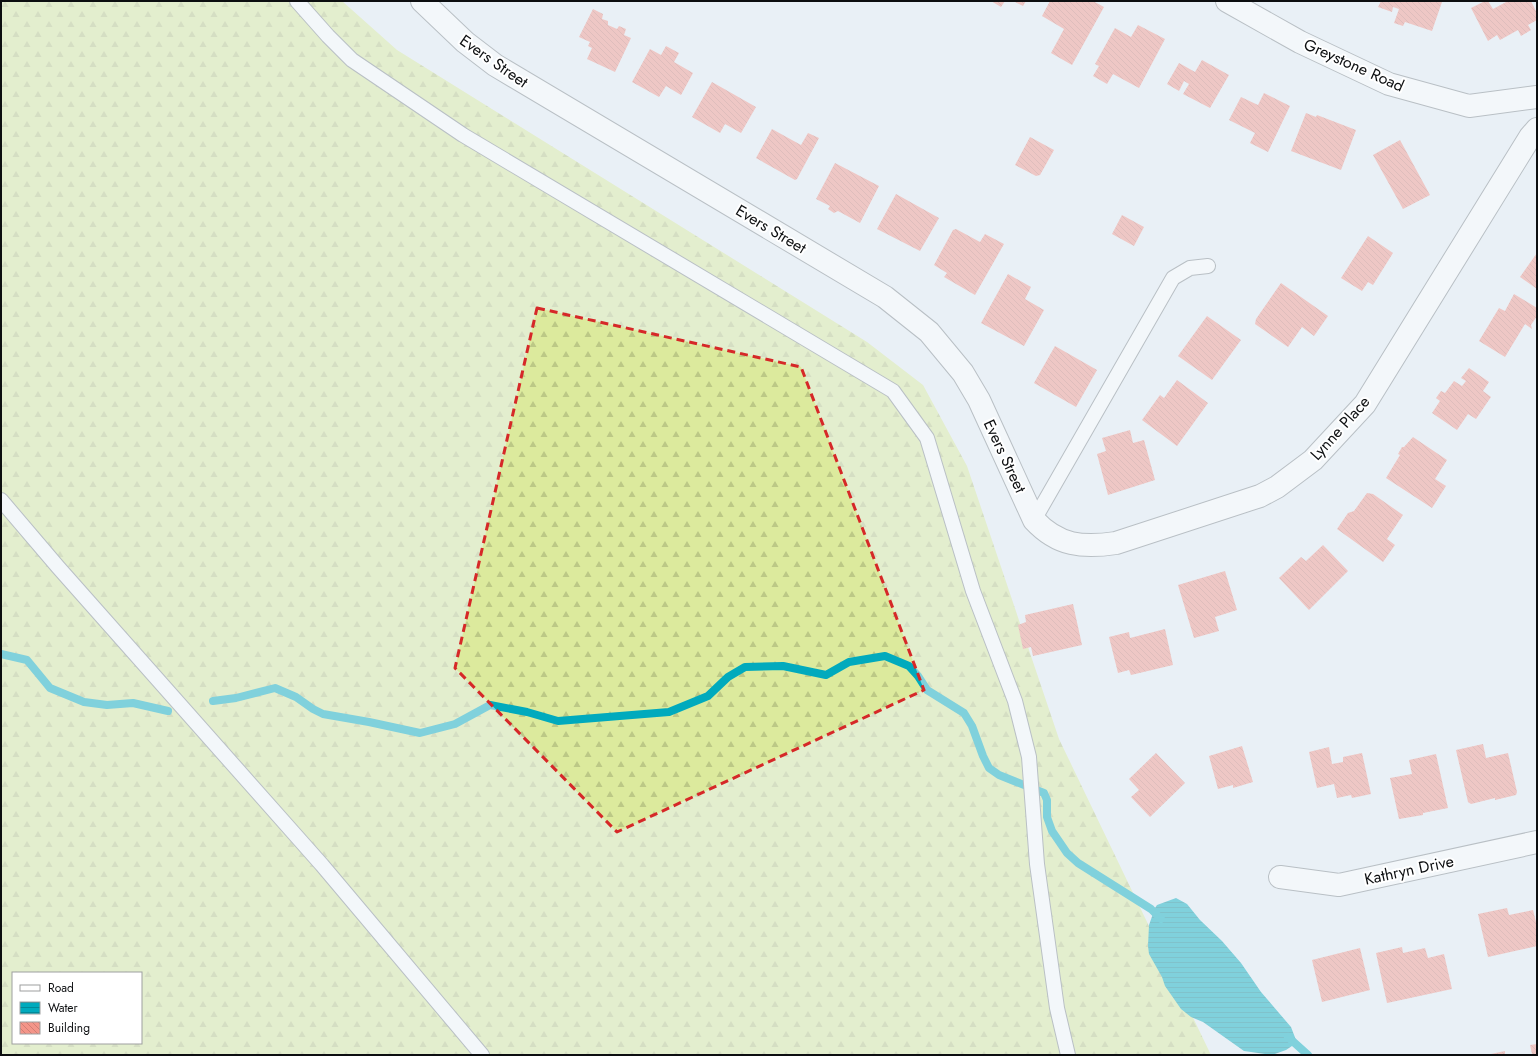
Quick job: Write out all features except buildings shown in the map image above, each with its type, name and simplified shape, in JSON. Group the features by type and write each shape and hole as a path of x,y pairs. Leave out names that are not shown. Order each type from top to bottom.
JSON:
{"street":[{"name":"Evers Street","path":"422,1 465,42 495,65 885,297 929,332 963,373 979,400 1038,525"},
{"name":"Greystone Road","path":"1226,1 1300,42 1389,84 1469,106 1537,96"},
{"name":"Lynne Place","path":"1038,525 1065,542 1079,545 1097,546 1116,543 1260,496 1277,487 1313,460 1366,404 1530,137 1537,129"},
{"name":"Kathryn Drive","path":"1280,877 1339,885 1537,842"}],"lane":[{"path":"297,1 352,60 462,135 893,391 927,438 973,591 1015,701 1029,757 1037,864 1057,1008 1068,1055"},
{"path":"1038,525 1173,278 1190,268 1208,266"},
{"path":"1,500 58,567 322,865 482,1055"}],"highlighted area":[{"path":"537,308 801,367 924,690 617,832 455,668"}],"green space":[{"path":"1,1 342,1 397,50 867,342 923,385 967,466 1059,739 1211,1055 1,1055"}],"water":[{"path":"1176,898 1187,904 1200,920 1222,941 1241,963 1261,992 1291,1027 1296,1040 1295,1044 1286,1050 1272,1055 1244,1051 1203,1022 1191,1017 1181,1009 1165,986 1162,977 1149,954 1148,946 1149,925 1155,908 1157,905"}],"waterway":[{"path":"1,654 27,660 50,688 84,702 107,705 133,703 168,711"},
{"path":"213,701 236,698 275,688 296,697 323,714 420,733 455,724 490,705 527,712 558,721 669,712 708,696 728,677 745,667 783,666 826,675 849,662 885,656 909,666 927,690 964,713 972,726 989,768 999,775 1044,793 1047,800 1047,817 1052,831 1067,853 1078,863 1151,909 1161,919"},
{"path":"1288,1037 1308,1055"}]}
